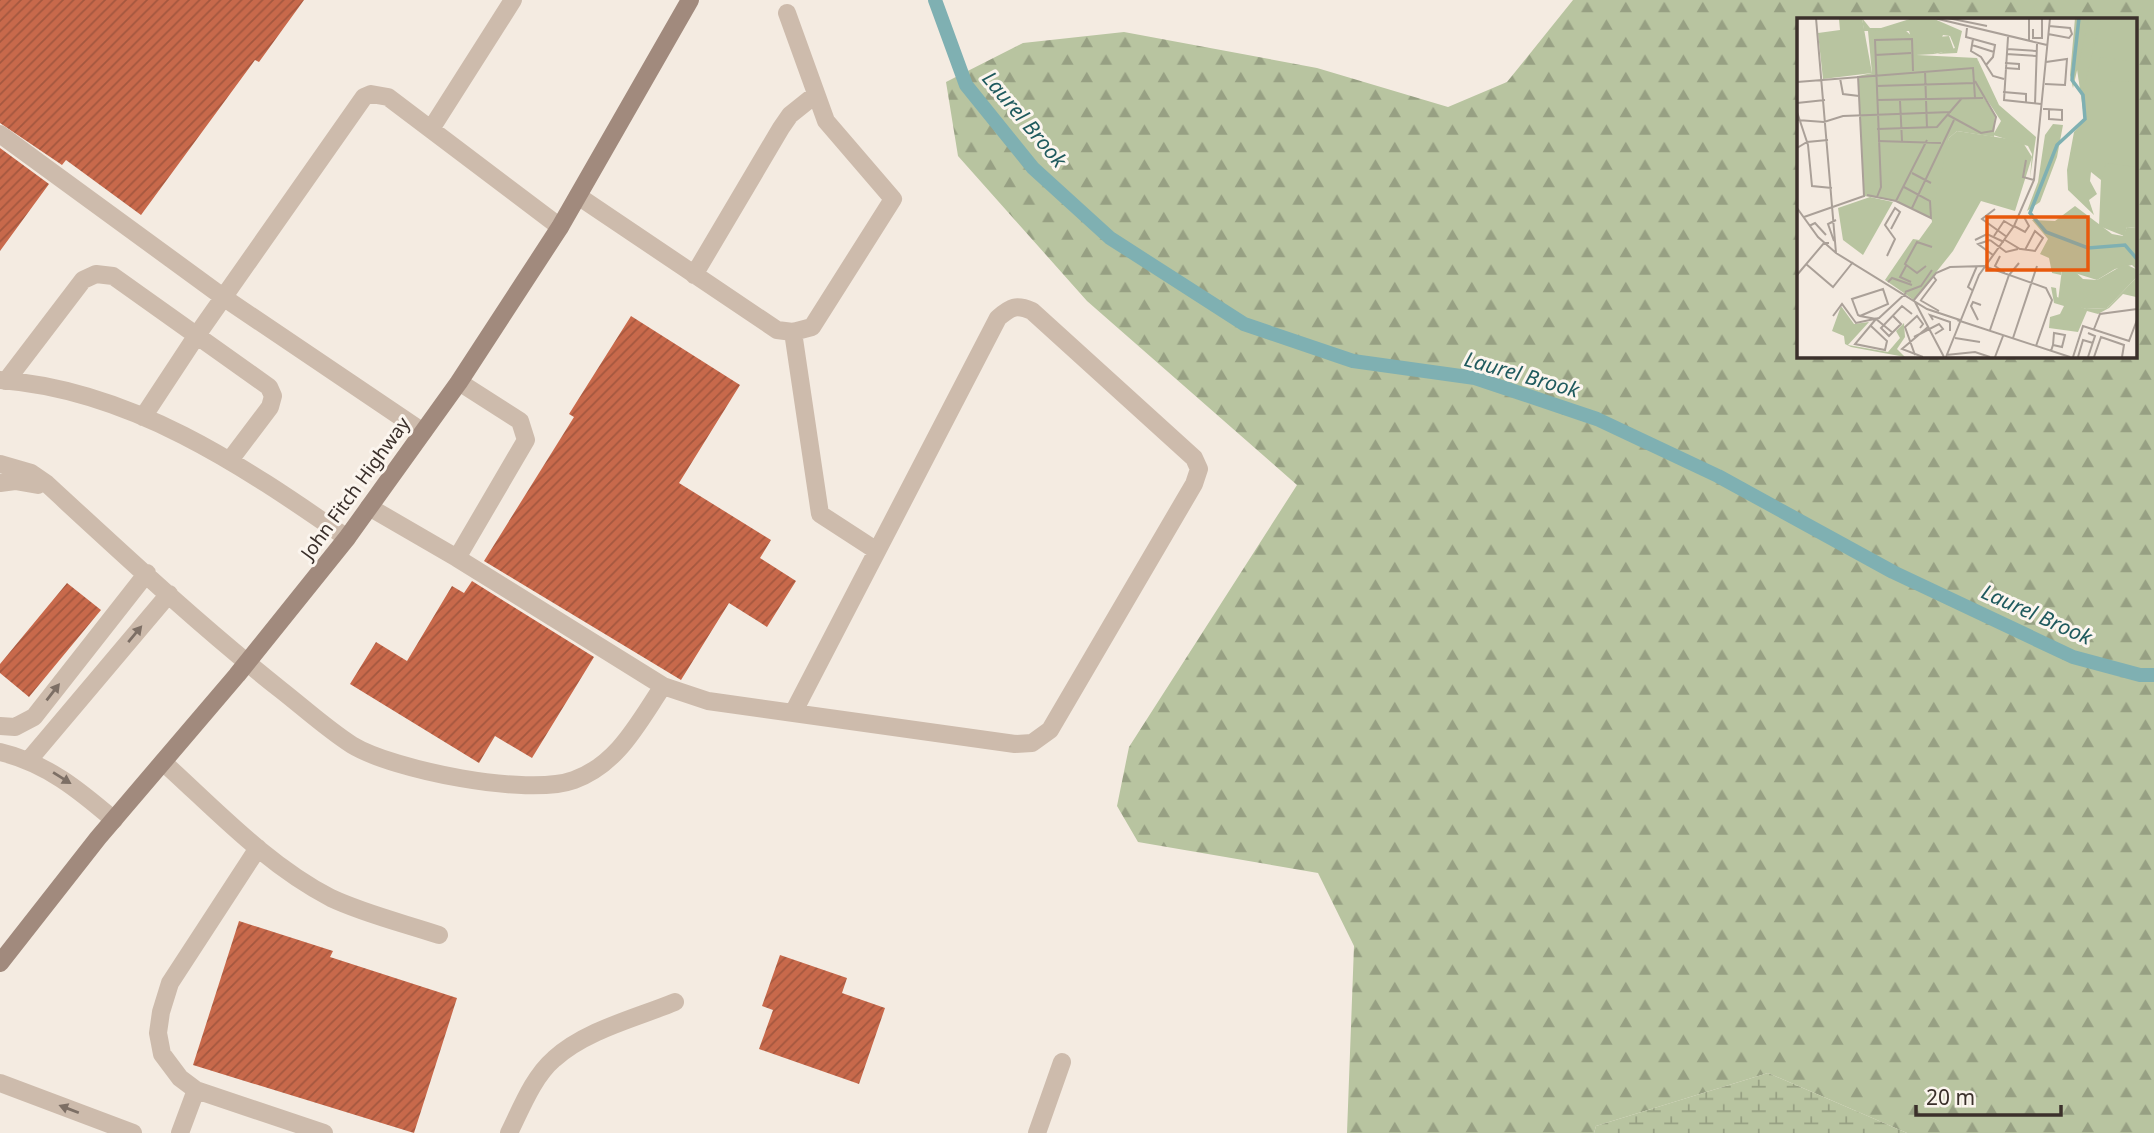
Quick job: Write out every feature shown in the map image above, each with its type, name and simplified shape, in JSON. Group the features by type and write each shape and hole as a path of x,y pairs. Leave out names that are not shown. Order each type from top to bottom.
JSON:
{"main road":[{"name":"John Fitch Highway","path":"0,962 347,538 459,382 560,227 690,0"}],"street":[{"path":"431,129 513,0"},
{"path":"578,196 777,330 793,332 813,327 894,199 826,121 787,13"},
{"path":"143,417 223,297 364,97 372,94 388,97 560,227"},
{"path":"694,275 781,128 797,108 815,95"},
{"path":"0,134 223,297 423,432"},
{"path":"3,381 83,280 96,274 113,276 269,387 272,396 270,407 230,460"},
{"path":"369,507 457,558 663,686 708,701 793,713 1015,744 1032,743 1050,730 1194,484 1199,470 1185,449 1032,311 1019,306 1012,307 998,318 793,713"},
{"path":"793,332 820,514 877,551"},
{"path":"3,381 56,387 143,417 253,472 347,538"},
{"path":"457,558 526,440 525,428 520,421 459,382"},
{"path":"0,464 31,473 247,663 352,744 390,761 489,783 543,785 572,781 619,751 663,686"},
{"path":"0,483 32,482 60,496"},
{"path":"0,726 15,727 34,717 147,573"},
{"path":"28,761 169,594"},
{"path":"0,752 28,761 74,786 114,820"},
{"path":"163,762 258,848 305,883 331,898 439,935"},
{"path":"258,848 170,983 158,1033 162,1054 180,1078 196,1090 324,1133"},
{"path":"509,1133 530,1092 553,1060 587,1037 675,1002"},
{"path":"1037,1133 1062,1062"},
{"path":"0,1083 133,1133"},
{"path":"180,1133 196,1090"}],"green space":[{"path":"1573,0 2154,0 2154,1133 1907,1133 1768,1073 1596,1126 1594,1133 1347,1133 1354,946 1318,873 1138,842 1117,806 1129,747 1297,485 1087,301 958,156 946,82 1023,43 1124,32 1317,68 1448,107 1507,82"},
{"path":"1768,1073 1907,1133 1594,1133 1596,1126"}],"building":[{"path":"0,0 304,0 259,62 255,60 141,215 66,160 62,165 0,123"},
{"path":"0,148 49,184 0,251"},
{"path":"631,316 740,385 679,483 771,540 760,558 796,581 767,627 729,603 681,680 484,561 574,417 569,414"},
{"path":"472,581 594,657 532,758 495,736 479,763 350,684 376,642 407,661 452,586 464,593"},
{"path":"67,583 101,610 29,697 0,673 0,664"},
{"path":"239,921 333,951 330,957 457,998 414,1133 193,1065"},
{"path":"780,955 847,978 842,993 885,1008 859,1084 759,1049 773,1010 762,1006"}],"waterway":[{"name":"Laurel Brook","path":"935,0 966,85 1033,168 1110,238 1244,324 1353,361 1475,378 1597,419 1718,476 1893,572 2073,657 2140,675 2154,675"}]}
